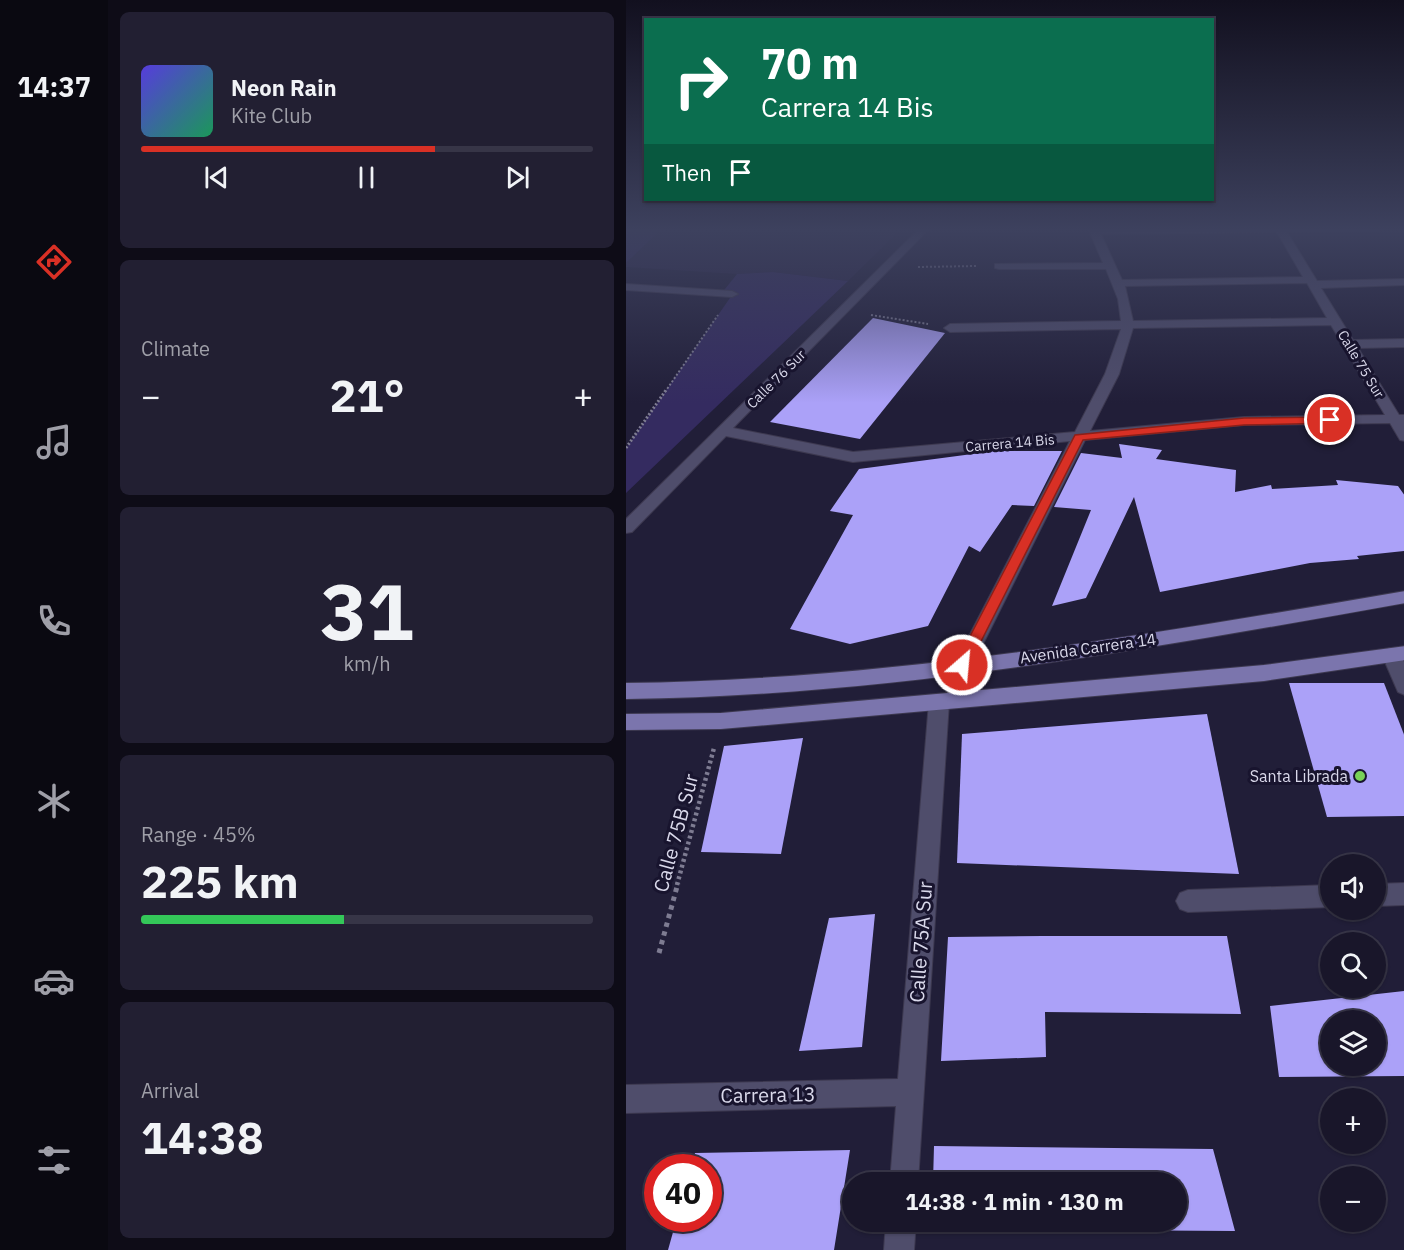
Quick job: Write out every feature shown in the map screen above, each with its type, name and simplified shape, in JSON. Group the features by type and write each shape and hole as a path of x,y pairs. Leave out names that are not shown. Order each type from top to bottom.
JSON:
{"main road":[{"name":"Avenida Carrera 14","path":"626,691 761,687 962,665 1204,632 1404,597"},
{"path":"626,722 721,721 939,702 1264,673 1398,654"}],"street":[{"name":"Calle 76 Sur","path":"626,528 867,286"},
{"path":"962,665 1112,374 1124,343 1127,325 1120,286"},
{"name":"Calle 75 Sur","path":"1314,286 1399,420 1404,437"},
{"path":"626,287 732,294"},
{"path":"950,328 1335,321"},
{"path":"1349,344 1404,343"},
{"name":"Carrera 14 Bis","path":"725,431 853,457 1079,438 1244,421 1399,420"},
{"path":"1398,654 1404,687"},
{"name":"Calle 75A Sur","path":"905,1172 939,702"},
{"path":"1386,895 1404,894"},
{"path":"1188,901 1320,896"},
{"name":"Carrera 13","path":"626,1099 911,1092"},
{"path":"899,1250 900,1232"}],"path":[{"path":"626,448 732,294"},
{"path":"844,310 950,328"},
{"name":"Calle 75B Sur","path":"659,953 721,721"}],"shaded area":[{"path":"727,286 842,286 626,493 626,448 732,295 721,294"}],"building":[{"path":"873,318 945,333 860,439 770,422"},
{"path":"1119,444 1162,450 1156,459 1236,470 1235,492 1271,485 1272,489 1338,485 1336,480 1398,486 1405,496 1405,551 1357,556 1359,559 1310,563 1160,592 1134,497 1086,598 1052,606 1091,510 1054,507 1081,453 1122,458"},
{"path":"995,451 1062,451 1034,506 1012,505 980,552 969,546 928,626 850,644 790,629 853,515 830,511 859,469"},
{"name":"Santa Librada","path":"1289,683 1384,683 1405,737 1405,816 1327,817"},
{"path":"1207,714 1239,874 957,863 962,734"},
{"path":"803,738 781,854 701,852 724,746"},
{"path":"875,914 862,1047 799,1051 829,918"},
{"path":"1227,936 1241,1014 1045,1012 1046,1057 941,1061 948,937"},
{"path":"1405,991 1405,1076 1279,1077 1270,1006 1342,998 1386,998 1386,993"},
{"path":"934,1146 1213,1149 1235,1231 1187,1231 1187,1172 933,1172"},
{"path":"850,1150 846,1172 842,1172 842,1200 834,1250 668,1250 673,1232 722,1232 722,1154 695,1153"}],"place":[{"name":"Santa Librada","path":"1360,776"}],"route":[{"path":"962,665 1079,438 1244,421 1330,420"}]}
